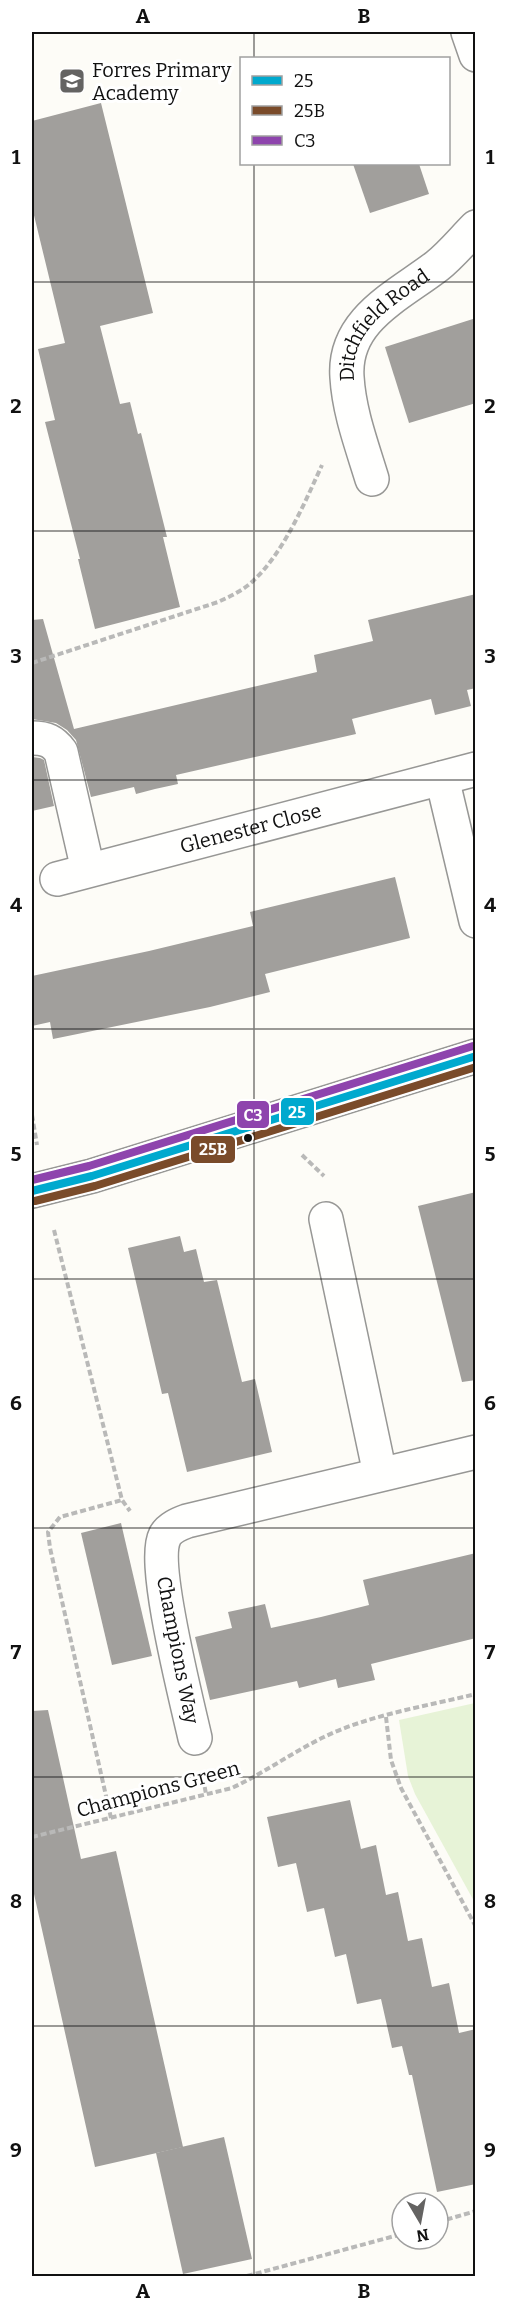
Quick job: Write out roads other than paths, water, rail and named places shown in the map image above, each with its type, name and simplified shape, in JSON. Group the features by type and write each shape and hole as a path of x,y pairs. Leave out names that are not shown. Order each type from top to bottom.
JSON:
{"street":[{"path":"468,32 476,55"},
{"name":"Ditchfield Road","path":"372,479 350,405 347,376 348,355 354,337 367,319 439,265 476,227"},
{"path":"32,738 45,739 55,744 61,752 88,870"},
{"name":"Glenester Close","path":"57,879 476,769"},
{"path":"442,778 474,912"},
{"path":"32,1191 92,1176 476,1056"},
{"path":"326,1219 380,1474 476,1452"},
{"name":"Champions Way","path":"195,1738 164,1591 162,1551 165,1536 174,1526 187,1521 380,1474"}],"place":[{"name":"Forres Primary Academy","path":"72,81"}]}
